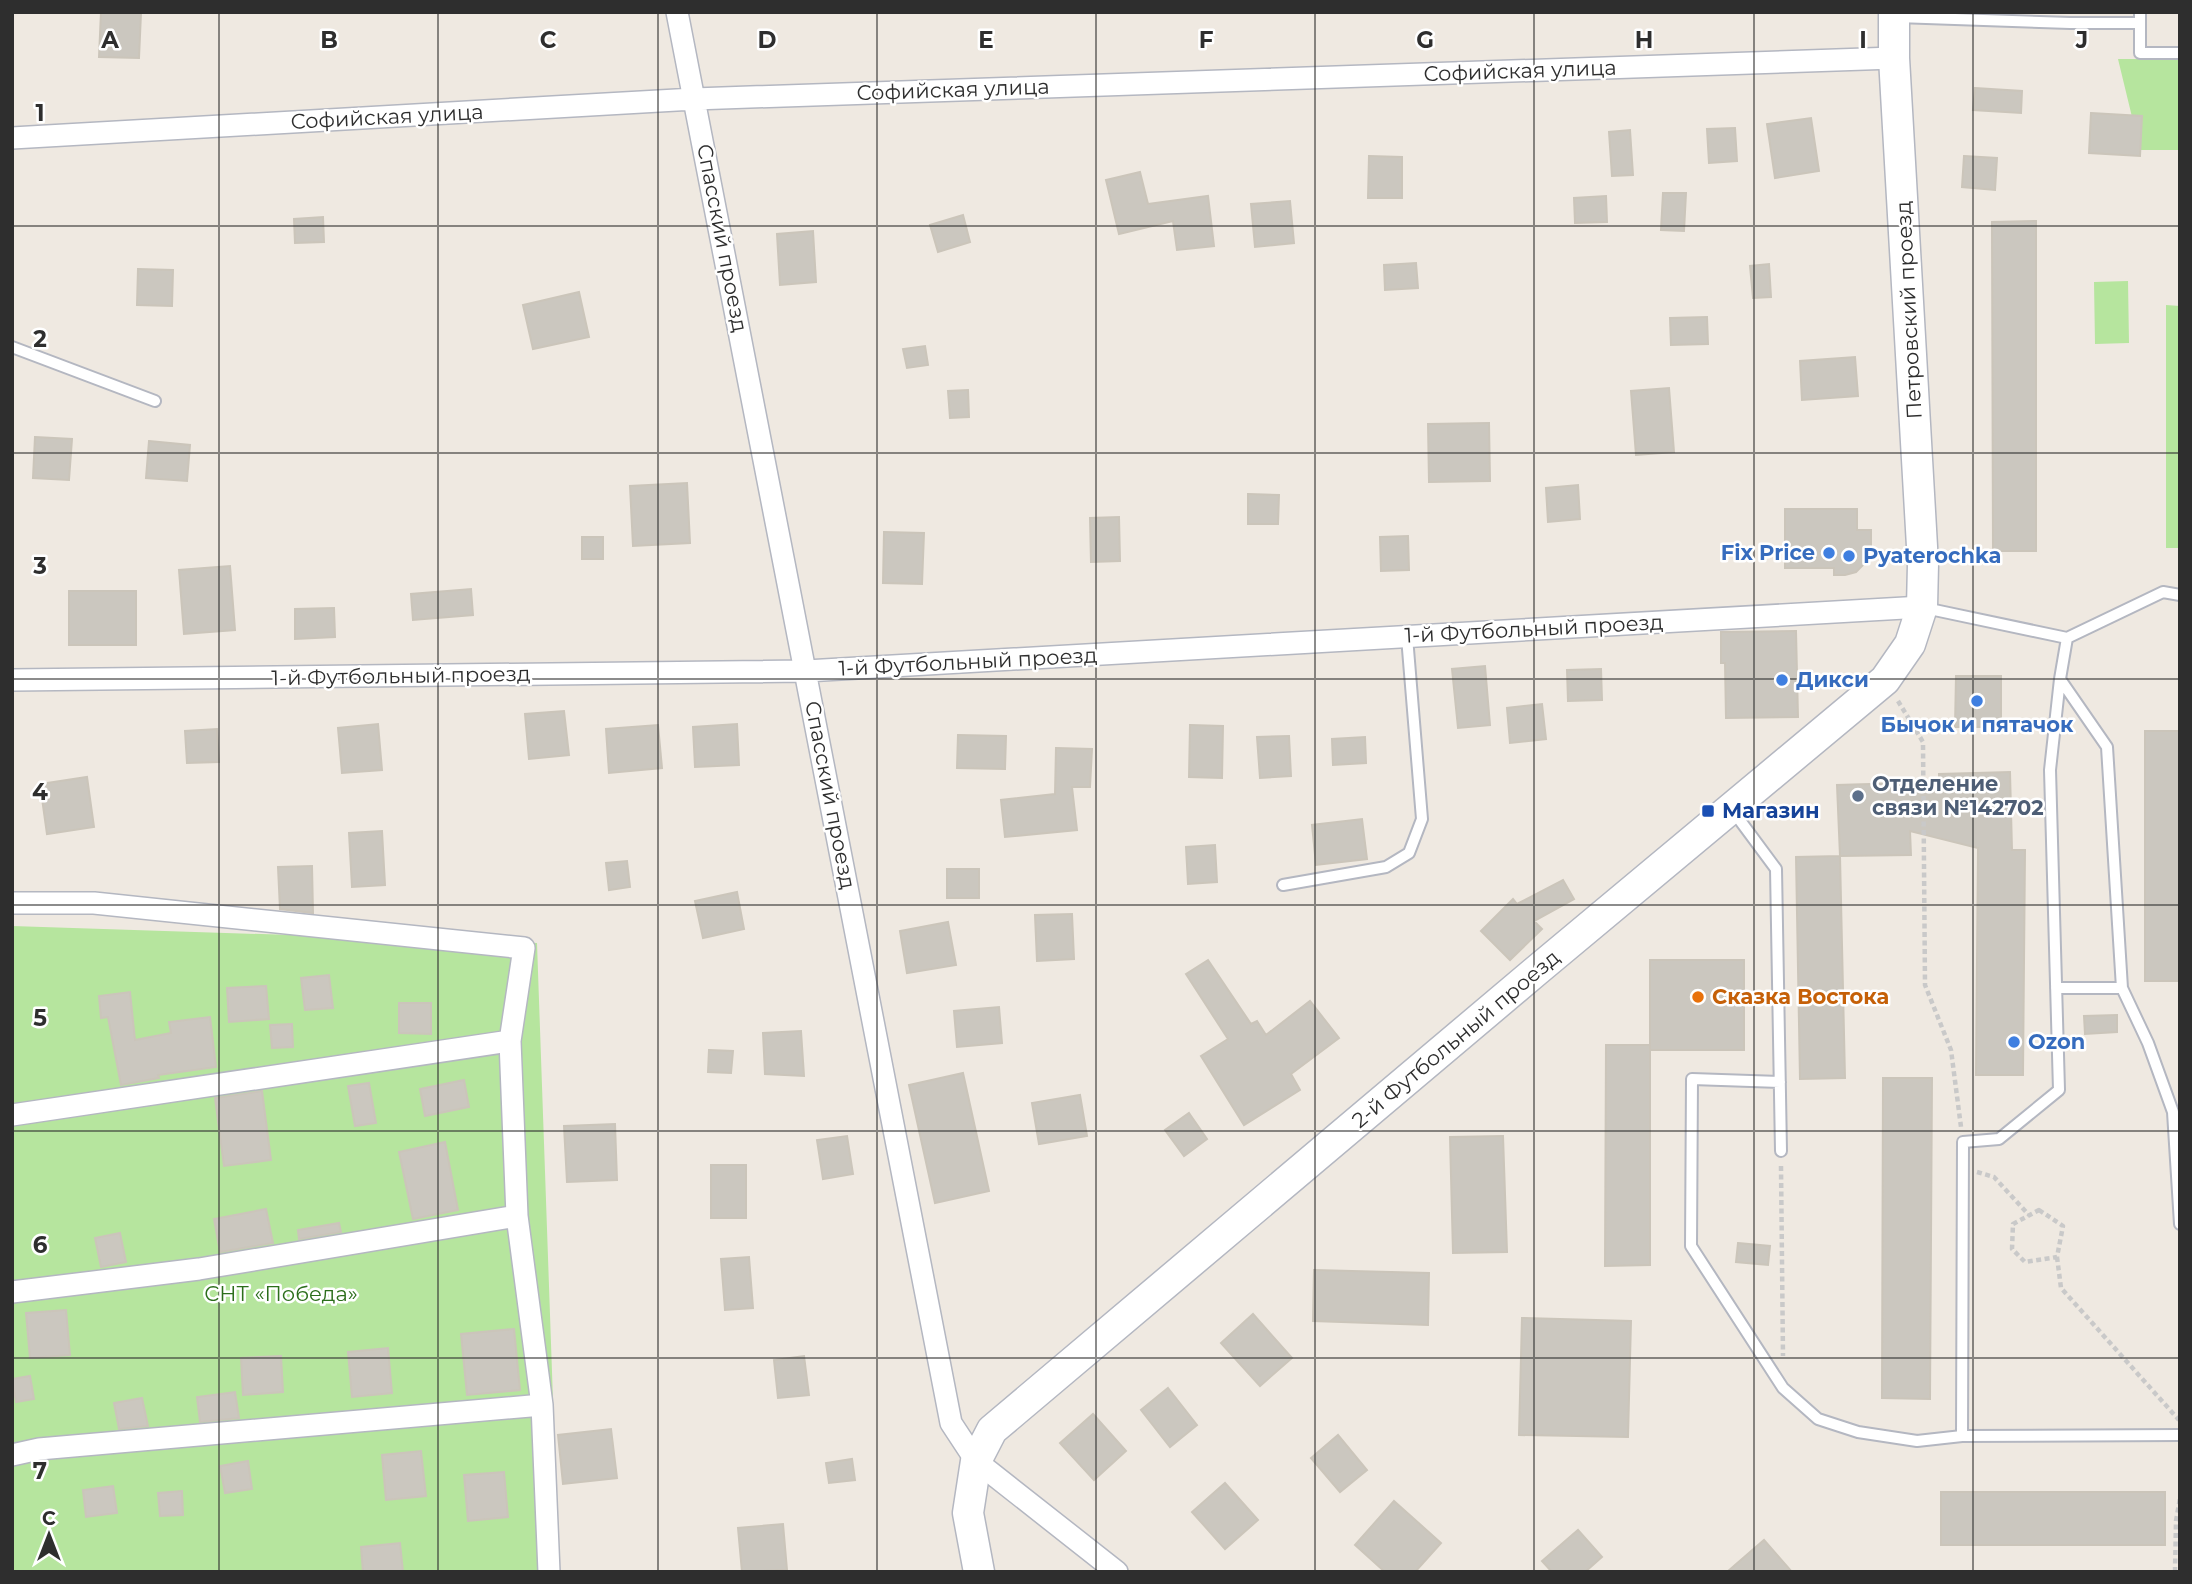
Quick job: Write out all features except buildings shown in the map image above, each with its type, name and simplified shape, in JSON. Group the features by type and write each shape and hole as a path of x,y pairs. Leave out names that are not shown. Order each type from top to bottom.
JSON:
{"street":[{"name":"Спасский проезд","path":"677,12 951,1423 975,1461 1117,1572"},
{"name":"Петровский проезд","path":"1894,15 1894,58 1923,564 1922,607"},
{"name":"Софийская улица","path":"12,138 694,99 1894,58"},
{"name":"1-й Футбольный проезд","path":"12,680 806,671 1922,607"},
{"name":"2-й Футбольный проезд","path":"975,1461 992,1430 1885,680 1910,643 1922,607"},
{"path":"12,903 94,903 524,948 510,1041 517,1216 542,1405 549,1572"},
{"path":"12,1115 510,1041"},
{"path":"12,1292 199,1269 517,1216"},
{"path":"12,1455 39,1449 542,1405"},
{"path":"975,1461 968,1513 979,1572"}],"lane":[{"path":"1894,15 2140,18 2140,53 2180,52"},
{"path":"12,347 155,401"},
{"path":"1922,607 2067,638 2163,593 2180,595"},
{"path":"1283,885 1386,867 1409,853 1422,819 1407,637"},
{"path":"1962,1436 1963,1142 1999,1139 2059,1090 2050,770 2067,638"},
{"path":"2060,679 2107,747 2122,988 2148,1043 2173,1112 2180,1224"},
{"path":"1731,808 1776,869 1781,1151"},
{"path":"2056,988 2122,988"},
{"path":"1780,1082 1692,1079 1691,1246 1783,1388 1818,1419 1858,1432 1917,1441 1962,1436 2180,1435"}],"path":[{"path":"1885,680 1923,742 1925,985 1951,1050 1963,1142"},
{"path":"1781,1151 1783,1388"},
{"path":"1963,1167 1994,1177 2029,1215"},
{"path":"2057,1258 2025,1262 2012,1249 2013,1224 2039,1210 2063,1226 2057,1258 2061,1287 2180,1421"},
{"path":"2175,1572 2176,1521 2180,1498"}],"green space":[{"path":"2118,59 2180,59 2180,150 2140,150"},
{"path":"2128,281 2129,343 2095,344 2094,282"},
{"path":"2166,305 2180,306 2180,548 2166,548"},
{"name":"СНТ «Победа»","path":"12,926 537,943 559,1572 12,1572"}],"place":[{"name":"Fix Price","path":"1829,553"},
{"name":"Pyaterochka","path":"1849,556"},
{"name":"Дикси","path":"1782,680"},
{"name":"Бычок и пятачок","path":"1977,701"},
{"name":"Отделение связи №142702","path":"1858,796"},
{"name":"Магазин","path":"1708,811"},
{"name":"Сказка Востока","path":"1698,997"},
{"name":"Ozon","path":"2014,1042"}]}
